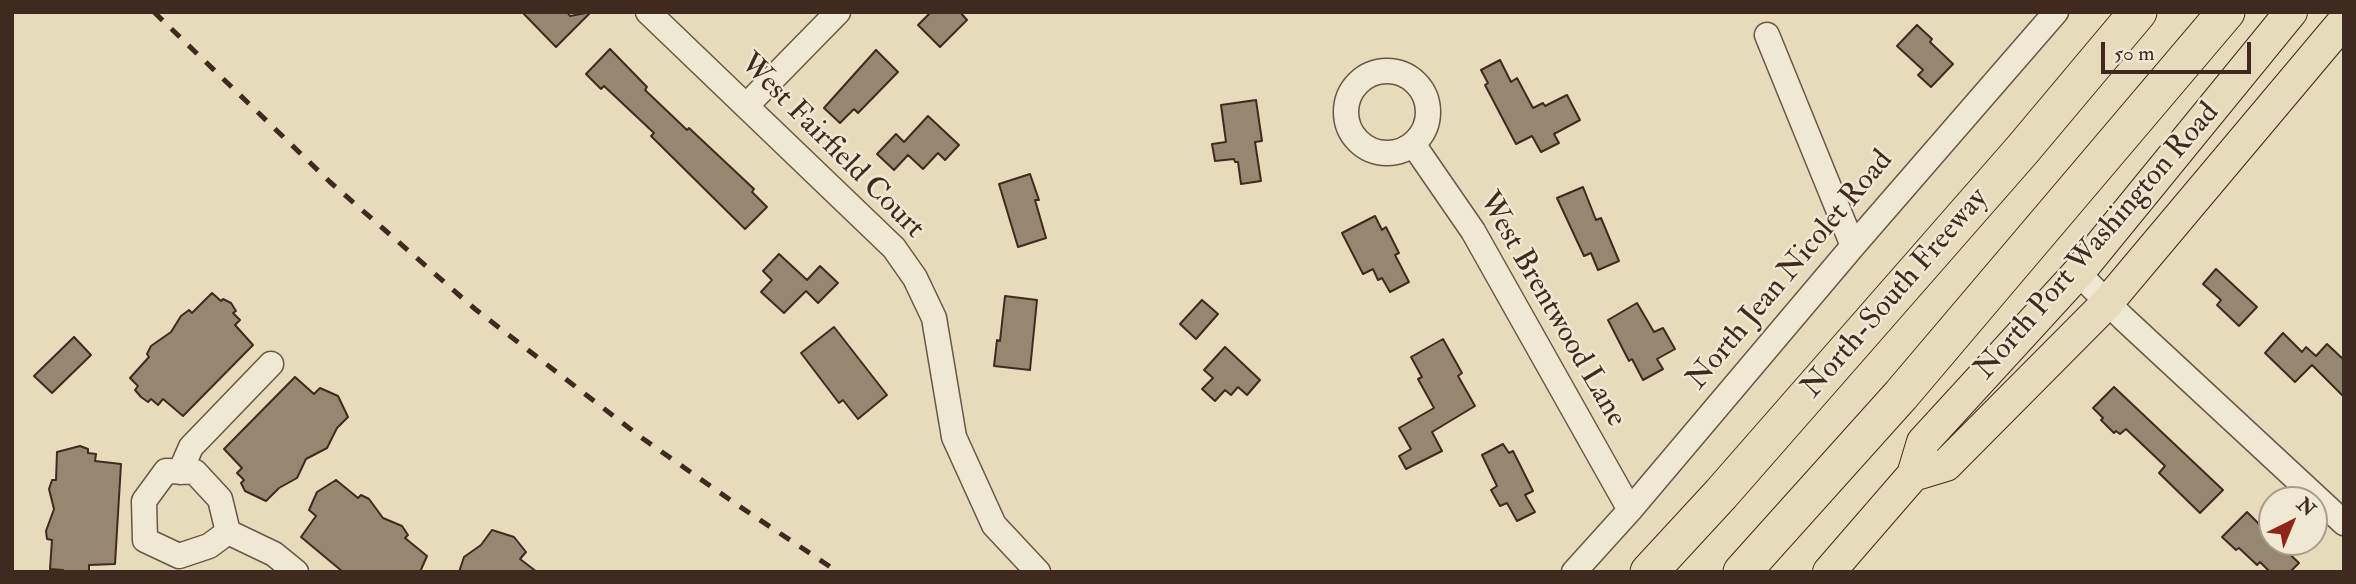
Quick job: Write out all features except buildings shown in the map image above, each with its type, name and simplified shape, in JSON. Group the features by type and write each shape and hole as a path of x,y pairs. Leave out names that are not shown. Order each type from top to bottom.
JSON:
{"highway":[{"name":"North-South Freeway","path":"1648,572 1721,494 2005,170 2138,12"},
{"path":"1742,572 1910,385 2226,12"}],"main road":[{"name":"North Port Washington Road","path":"1829,572 1913,475 1923,442 2078,273 2291,12"},
{"name":"North Port Washington Road","path":"1913,475 1946,465 2107,303 2344,21"}],"street":[{"name":"West Fairfield Court","path":"648,12 894,248 915,278 934,318 954,438 994,525 1038,572"},
{"path":"746,106 838,12"},
{"name":"North Jean Nicolet Road","path":"1574,572 2056,12"},
{"path":"1767,35 1853,246"},
{"name":"West Brentwood Lane","path":"1413,144 1473,231 1630,510"},
{"path":"2078,273 2344,523"},
{"path":"180,472 191,447 271,364"},
{"path":"166,471 195,472 220,499 228,532 209,546 178,556 145,540 144,501 166,471"},
{"path":"228,532 274,554 296,572"}],"railway":[{"path":"154,12 330,182 475,309 642,438 838,572"}]}
